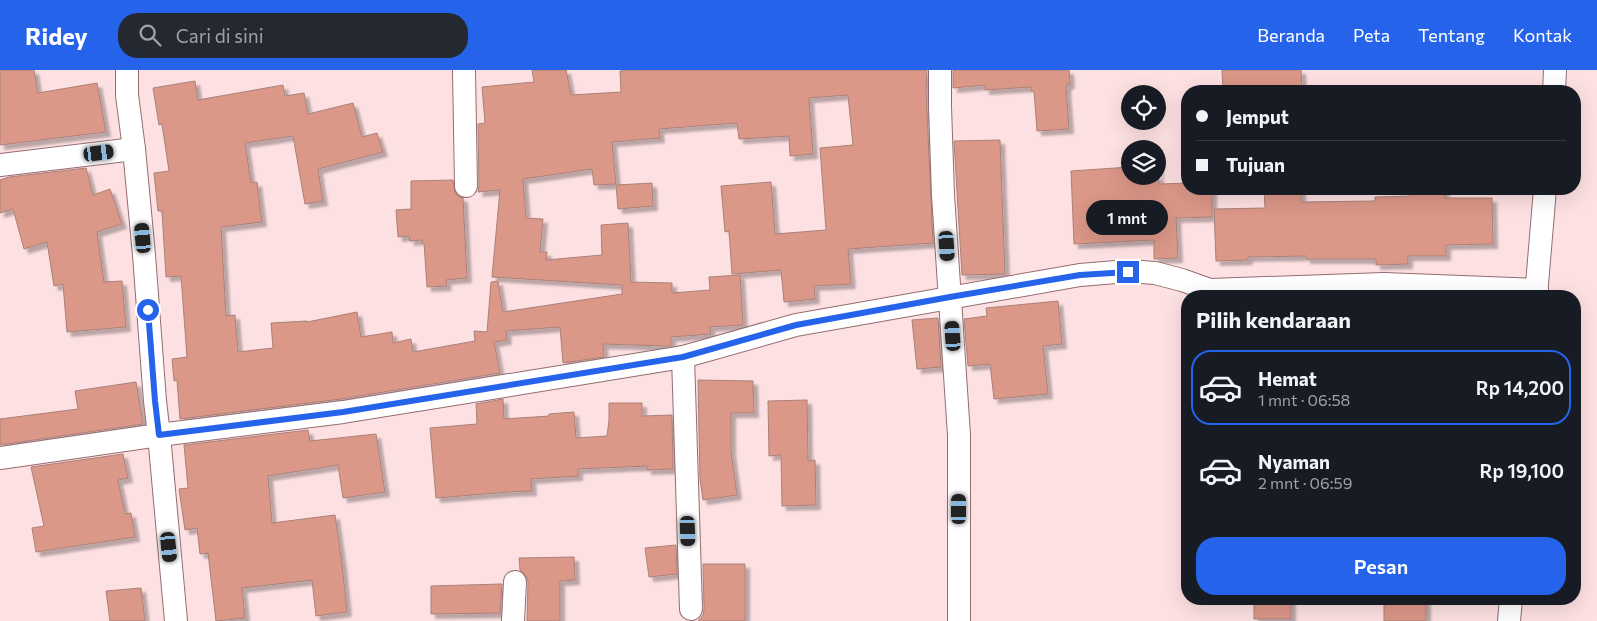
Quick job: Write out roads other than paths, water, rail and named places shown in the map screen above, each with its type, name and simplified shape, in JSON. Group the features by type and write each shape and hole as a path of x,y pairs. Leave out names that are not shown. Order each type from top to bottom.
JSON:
{"street":[{"path":"126,70 176,621"},
{"path":"464,70 466,186"},
{"path":"940,70 943,195 959,434 959,621"},
{"path":"1554,85 1555,70"},
{"path":"0,165 134,149"},
{"path":"1536,290 1544,195"},
{"path":"0,458 159,435 343,412 683,357 796,325 1080,275 1128,272 1155,273 1210,290 1384,284 1485,290"},
{"path":"683,357 691,609"},
{"path":"513,621 516,582"},
{"path":"1509,621 1510,605"}]}
